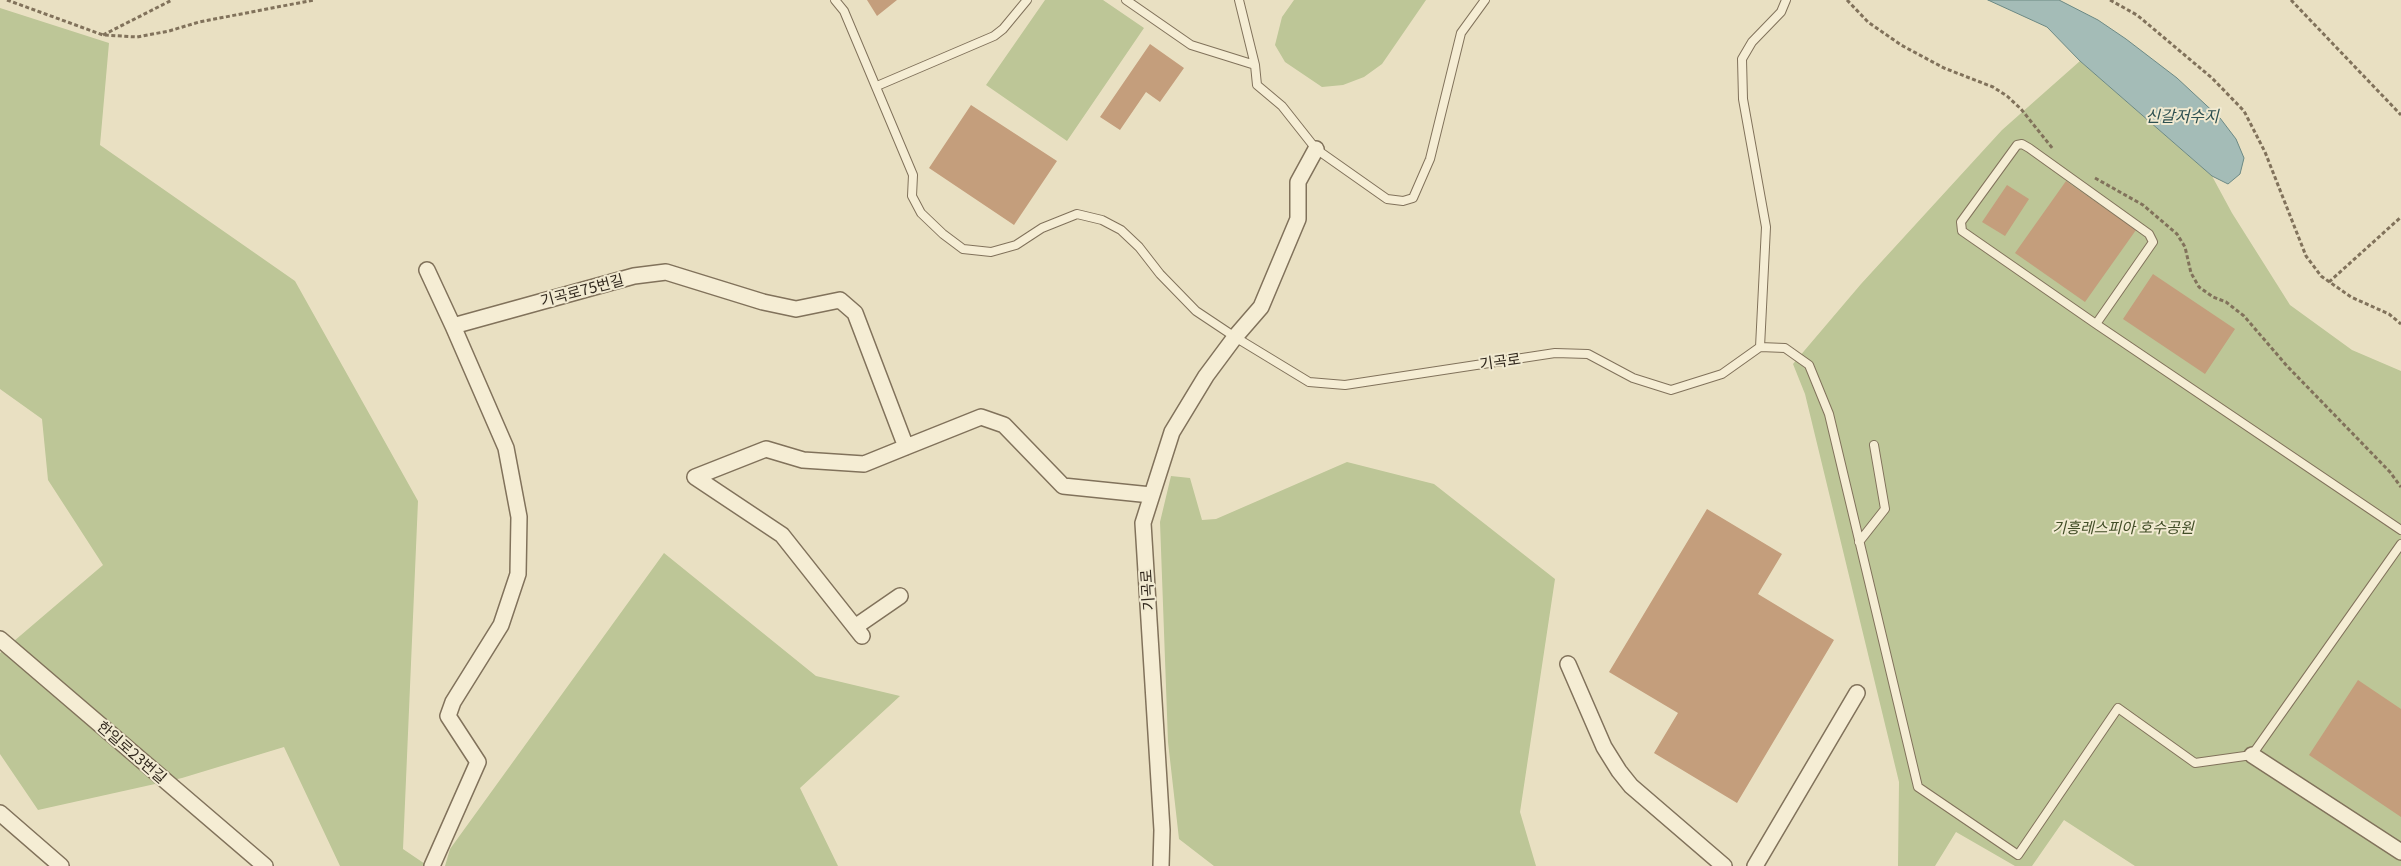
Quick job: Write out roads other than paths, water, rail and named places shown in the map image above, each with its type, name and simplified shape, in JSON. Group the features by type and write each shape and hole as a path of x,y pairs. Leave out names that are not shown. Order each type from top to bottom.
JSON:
{"street":[{"name":"기곡로","path":"1161,866 1162,830 1143,523 1172,432 1206,376 1234,337 1260,307 1268,291 1298,219 1298,182 1316,149"},
{"path":"427,270 506,448 519,517 518,574 502,625 453,702 448,716 478,762 434,860"},
{"name":"기곡로75번길","path":"453,326 634,276 666,272 763,302 796,309 840,300 855,313 906,447"},
{"path":"900,596 858,632 782,535 695,477 766,449 803,460 864,464 981,417 1004,425 1063,486 1152,495"},
{"name":"한일로23번길","path":"0,639 265,866"},
{"path":"1568,664 1604,747 1619,771 1631,786 1724,866"},
{"path":"1754,866 1858,693"},
{"path":"2252,755 2401,852"},
{"path":"0,813 61,866"}],"lane":[{"path":"835,0 844,11 913,175 912,196 921,213 943,234 963,249 991,252 1016,245 1042,228 1077,214 1102,220 1121,230 1139,247 1160,274 1196,311 1234,337"},
{"path":"877,86 994,36 1003,29 1027,0"},
{"path":"1126,0 1191,45 1255,65"},
{"path":"1238,0 1255,65 1258,85 1282,106 1316,149 1387,200 1403,201 1413,198 1430,159 1460,33 1485,0"},
{"path":"1786,0 1781,12 1752,42 1742,59 1743,99 1766,227 1760,347 1785,348 1809,365 1829,414 1918,787 2018,855 2118,708 2194,763 2252,755 2401,544"},
{"path":"2096,324 2153,242 2149,234 2029,148 2022,144 2017,145 1961,222 1962,231 2096,324 2401,530"},
{"name":"기곡로","path":"1234,337 1309,382 1345,385 1555,353 1588,354 1633,378 1671,390 1722,374 1760,347"},
{"path":"1860,542 1885,509 1874,444"}],"water":[{"name":"신갈저수지","path":"1988,0 2059,0 2098,20 2126,39 2177,78 2220,118 2236,139 2244,158 2240,174 2228,184 2212,176 2080,61 2047,27"}],"park label":[{"name":"기흥레스피아 호수공원","path":"2123,527"}]}
